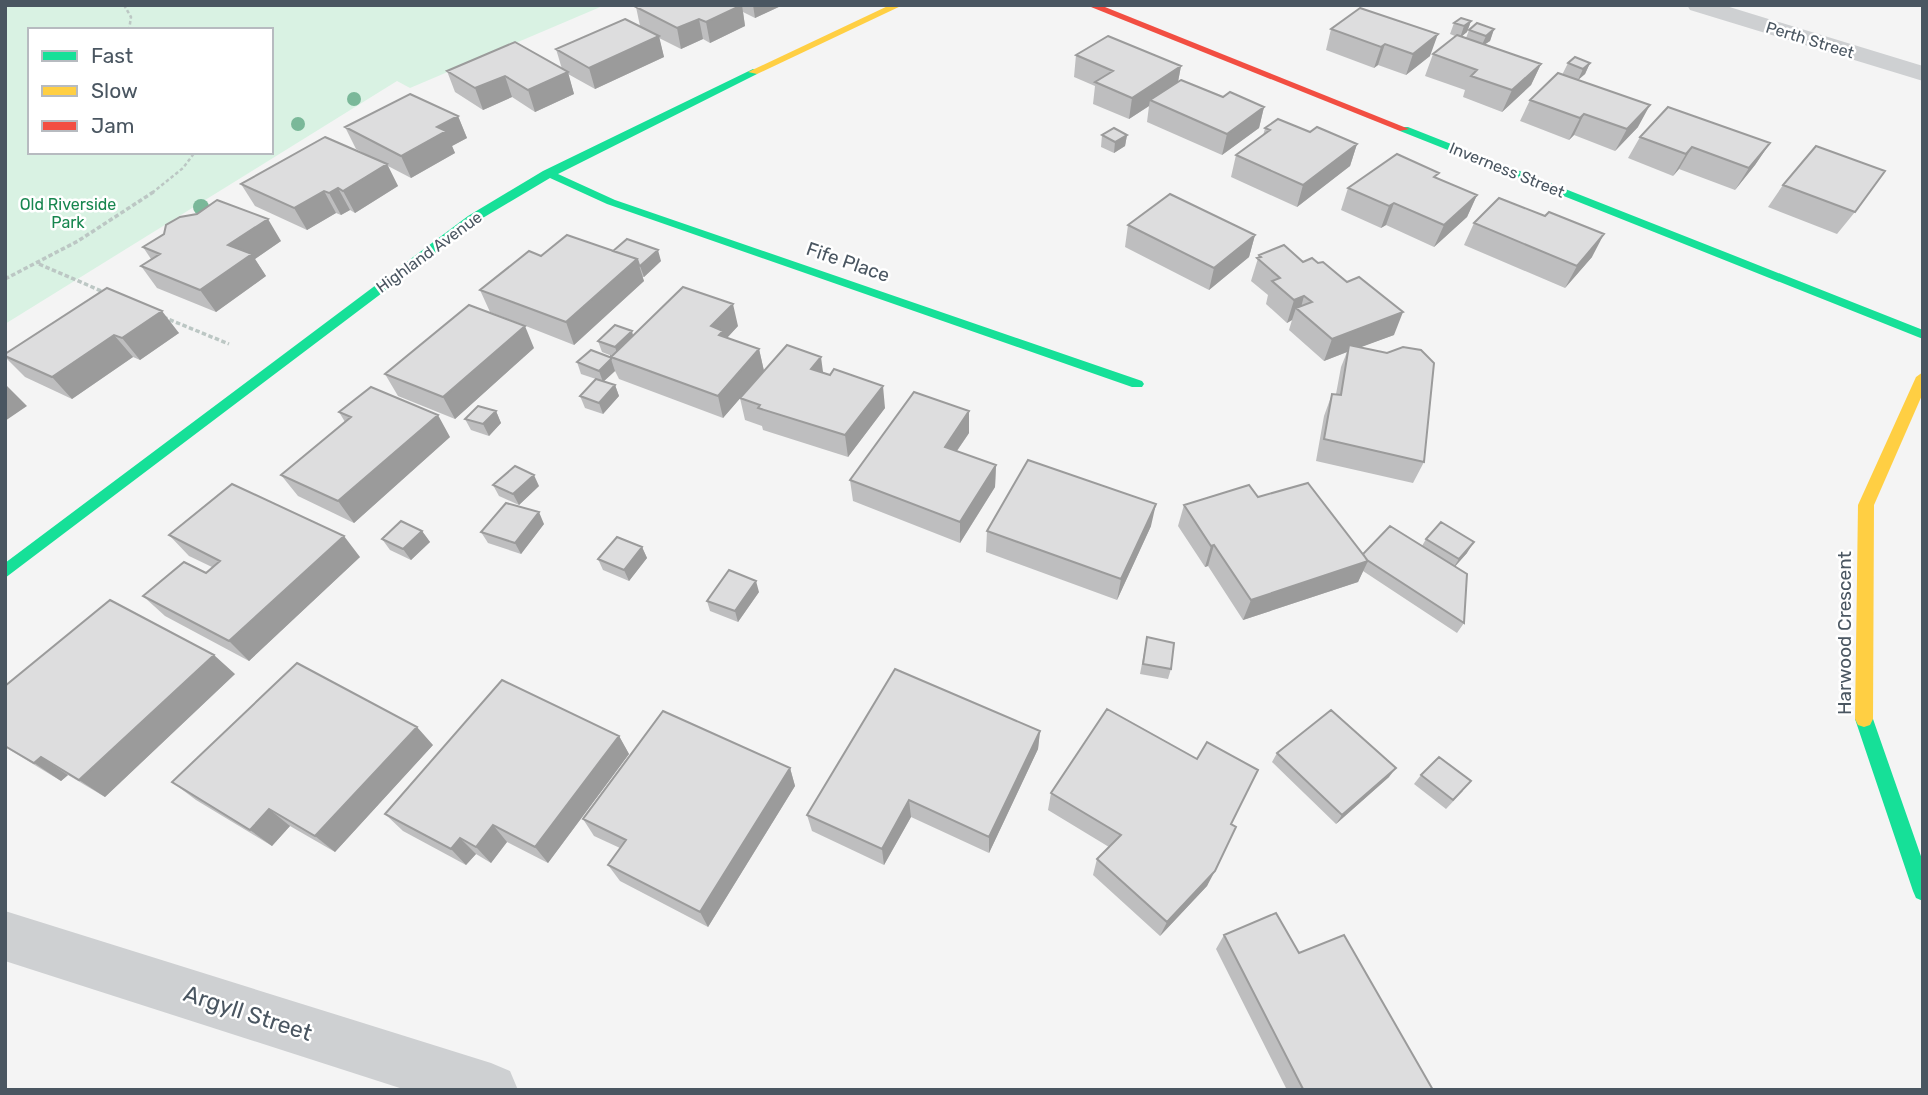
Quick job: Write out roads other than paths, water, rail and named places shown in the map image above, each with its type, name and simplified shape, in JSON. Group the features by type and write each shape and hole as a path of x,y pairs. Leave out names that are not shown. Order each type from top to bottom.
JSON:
{"street":[{"name":"Highland Avenue","path":"5,572 472,219 547,173 898,5"},
{"name":"Inverness Street","path":"1091,5 1923,335"},
{"name":"Perth Street","path":"1698,5 1923,74"},
{"name":"Fife Place","path":"547,173 611,202 1137,384"},
{"name":"Harwood Crescent","path":"1923,377 1866,505 1864,709 1864,723 1923,891"},
{"name":"Argyll Street","path":"5,936 491,1090"}],"park label":[{"name":"Old Riverside Park","path":"68,213"}]}
